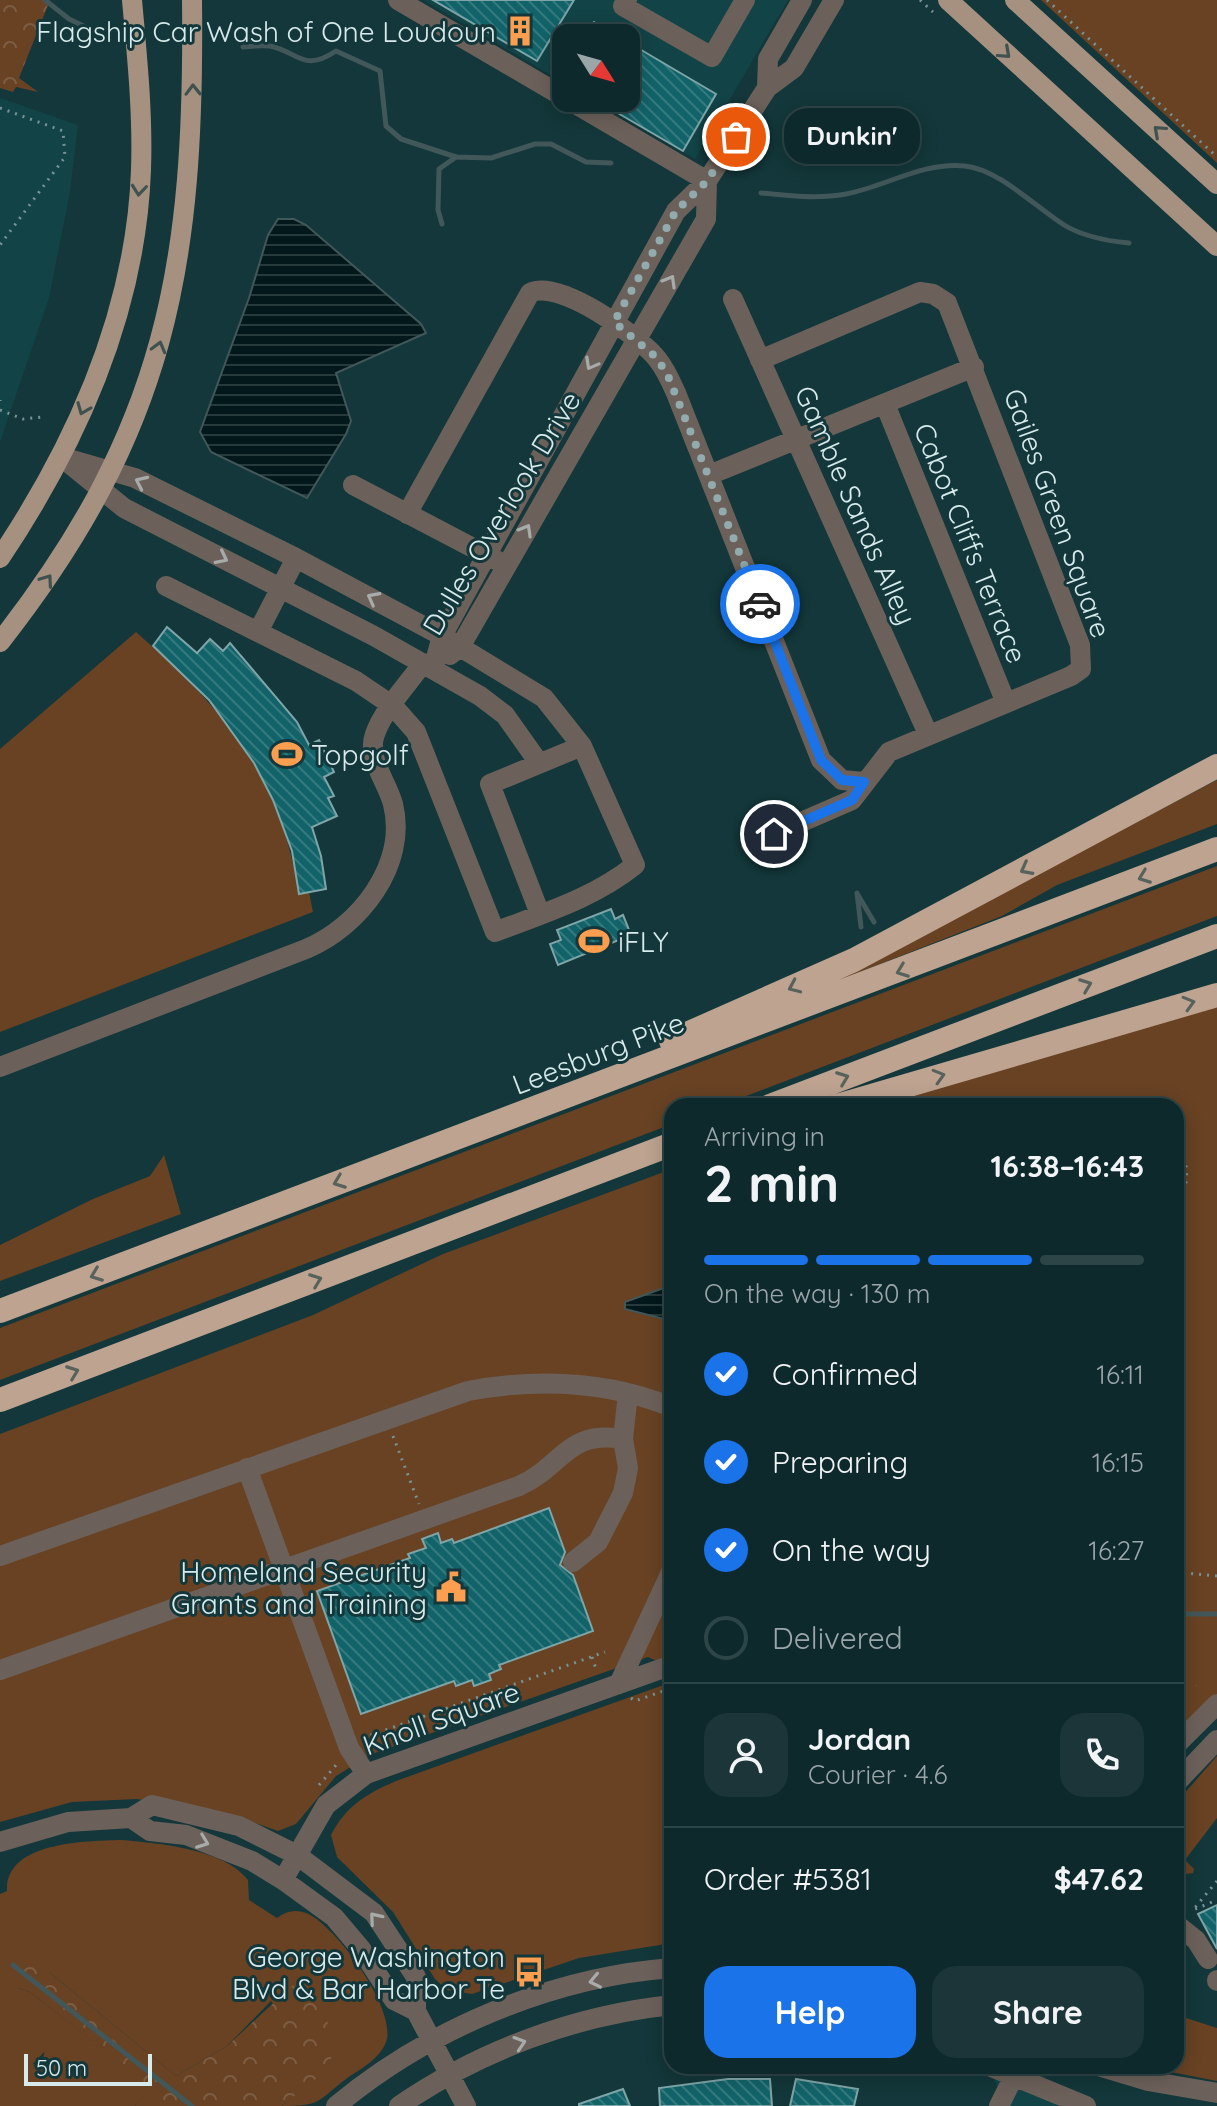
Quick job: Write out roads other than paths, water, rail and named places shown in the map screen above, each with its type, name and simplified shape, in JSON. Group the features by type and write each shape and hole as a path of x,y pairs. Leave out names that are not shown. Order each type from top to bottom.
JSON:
{"highway":[{"path":"412,1155 854,960 1217,766"},
{"name":"Leesburg Pike","path":"0,1311 1217,849"},
{"path":"791,1098 1217,936"},
{"path":"864,1098 1217,995"},
{"path":"0,1400 664,1147"},
{"path":"467,1222 664,1159"}],"main road":[{"path":"0,558 62,457 114,323 126,282 137,212 142,118 132,0"},
{"path":"0,642 56,567 101,493 153,368 179,266 193,103 192,0"},
{"path":"948,0 1217,246"},
{"path":"1015,0 1217,184"}],"street":[{"path":"398,0 707,181"},
{"path":"627,0 623,6 712,57 745,0"},
{"name":"Dulles Overlook Drive","path":"767,88 768,59 802,0"},
{"name":"Dulles Overlook Drive","path":"428,666 676,211 707,181 767,88 794,68 834,0"},
{"name":"Dulles Overlook Drive","path":"428,666 460,647 706,219 707,181"},
{"path":"407,514 530,293 542,288 555,290 614,322 657,358 668,376 821,760 842,780 864,782"},
{"name":"Gailes Green Square","path":"751,844 852,800 889,752 1071,676 1081,669 1083,653 947,303 927,292 760,360"},
{"name":"Gamble Sands Alley","path":"733,299 928,734"},
{"path":"709,475 974,367"},
{"name":"Cabot Cliffs Terrace","path":"885,404 1006,703"},
{"path":"62,457 113,470 296,558 442,636 544,698 582,746 635,865 612,883 495,932 416,732 393,706 356,681 166,586"},
{"path":"62,457 101,493 428,666 505,715 539,763"},
{"path":"353,485 506,565"},
{"path":"258,632 296,558"},
{"path":"0,1067 306,949 344,929 377,887 395,836 393,804 373,750 375,733 393,706 428,666"},
{"path":"540,914 490,784 582,746"},
{"path":"0,1556 481,1388 565,1384 628,1393 664,1404"},
{"path":"573,1562 598,1542 623,1493 628,1468 623,1439 628,1393"},
{"path":"0,1670 524,1484 574,1443 600,1436 623,1439"},
{"path":"247,1468 350,1751 366,1774"},
{"path":"619,1684 664,1587"},
{"name":"Knoll Square","path":"283,1880 326,1805 366,1774 664,1668"},
{"path":"1184,1737 1217,1704"},
{"path":"1184,1775 1217,1740"},
{"path":"0,1842 68,1822 131,1818 152,1805 239,1826 297,1855 374,1913 416,1977 416,2011 466,2106"},
{"path":"131,1818 150,1831 186,1835 252,1861 283,1880 334,1917 361,1949 394,2000 416,2011"},
{"path":"1184,1930 1196,1940 1208,1959"},
{"path":"336,2106 376,2075 430,2042 478,2019 551,1993 601,1980 664,1969"},
{"path":"399,2106 449,2075 503,2048 582,2022 664,2007"},
{"path":"999,2106 1012,2074"},
{"path":"1022,2074 1086,2106"},
{"path":"1125,2074 1217,2093"}],"waterway":[{"path":"45,0 69,19 96,32"},
{"path":"243,47 270,46 308,61 336,51 380,71 386,126 401,139 456,157 491,158 535,144 551,144 586,162 611,163"},
{"path":"442,224 438,210 439,169 456,157"},
{"path":"761,193 835,196 934,168 965,166 991,174 1053,218 1080,233 1129,243"},
{"path":"857,893 861,927"},
{"path":"858,895 874,922"},
{"path":"1184,1614 1217,1614"},
{"path":"13,1965 192,2106"}],"place":[{"name":"Flagship Car Wash of One Loudoun","path":"520,31"},
{"name":"Dunkin'","path":"736,137"},
{"name":"Topgolf","path":"287,754"},
{"name":"iFLY","path":"594,941"},
{"name":"Homeland Security Grants and Training","path":"451,1587"},
{"name":"George Washington Blvd & Bar Harbor Te","path":"529,1972"}]}
